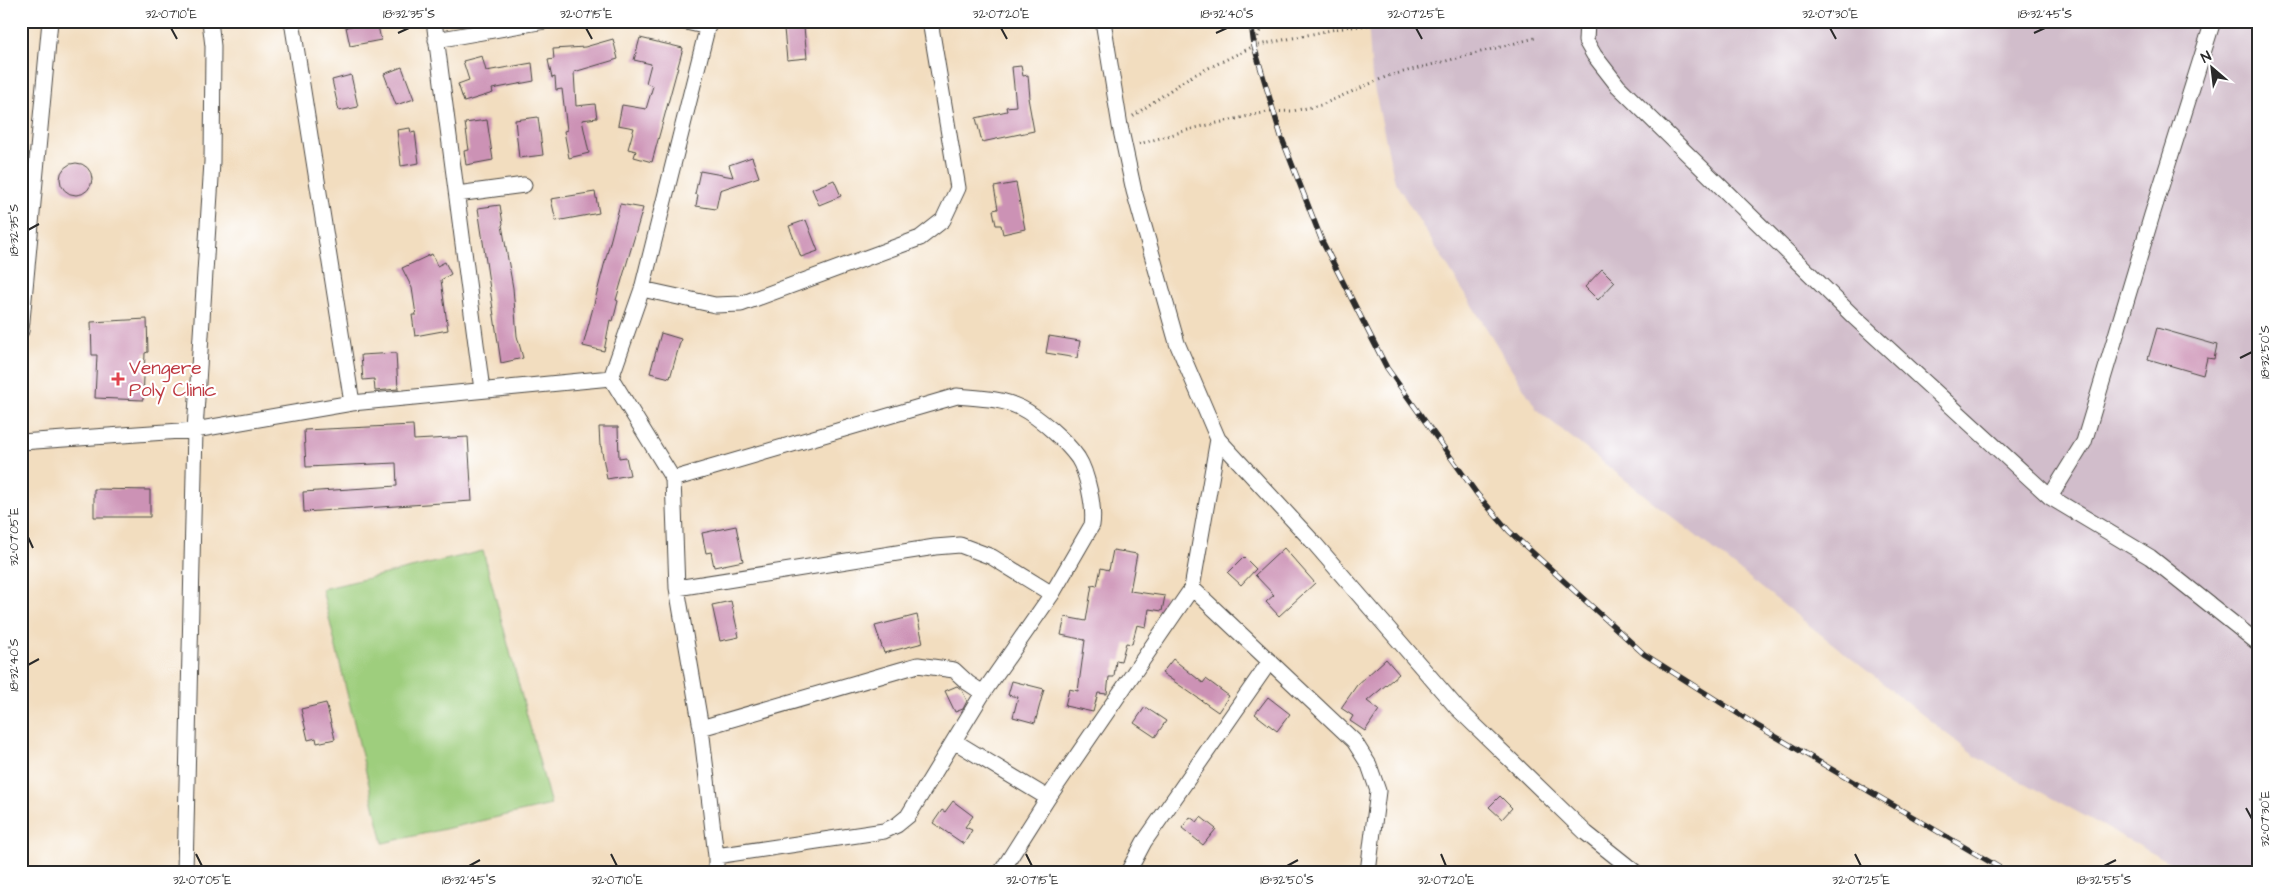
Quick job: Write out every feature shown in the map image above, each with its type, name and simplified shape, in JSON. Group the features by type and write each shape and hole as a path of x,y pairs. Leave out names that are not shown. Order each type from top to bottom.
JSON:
{"street":[{"path":"21,331 28,184 50,21"},
{"path":"185,872 195,430 212,162 213,46 210,21"},
{"path":"292,21 352,403"},
{"path":"434,21 482,390"},
{"path":"436,40 545,21"},
{"path":"611,378 642,289 709,24 682,21"},
{"path":"642,289 715,305 741,304 920,238 944,220 958,188 930,21"},
{"path":"1103,21 1120,126 1134,191 1177,343 1218,439 1315,544 1457,708 1586,833 1635,872"},
{"path":"1587,21 1586,41 1594,55 1618,86 1854,317 2050,497 2150,557 2258,643"},
{"path":"2050,497 2084,442 2213,21"},
{"path":"457,194 524,185"},
{"path":"21,442 195,430 352,403 611,378"},
{"path":"611,378 673,479 677,588 701,728 716,856 716,872"},
{"path":"673,479 957,396 999,400 1020,408 1051,430 1078,459 1092,498 1094,516 1092,525 1052,594 983,693 908,816 897,825 884,831 716,856"},
{"path":"1001,872 1048,798 1192,588 1218,439"},
{"path":"677,588 935,547 960,545 992,556 1052,594"},
{"path":"1192,588 1354,741 1369,765 1378,791 1368,872"},
{"path":"1128,872 1144,842 1270,661"},
{"path":"701,728 918,666 954,670 983,693"},
{"path":"954,741 1048,798"}],"path":[{"path":"1254,46 1264,21"},
{"path":"1398,21 1336,29 1254,46 1188,78 1120,126 1130,146 1159,140 1195,128 1266,112 1293,111 1321,105 1388,76 1536,38"}],"shaded area":[{"path":"1368,21 2258,21 2258,872 2188,872 1976,757 1538,411 1395,182 1372,78"}],"green space":[{"path":"483,551 551,805 383,843 322,589"}],"building":[{"path":"377,21 381,40 350,46 346,27"},
{"path":"804,27 807,58 787,60 784,29"},
{"path":"640,38 683,48 652,162 634,157 636,151 628,149 634,128 618,125 622,105 646,109 653,86 646,83 651,64 634,60"},
{"path":"613,39 618,59 574,72 576,106 595,104 597,118 582,120 589,153 569,158 564,131 567,130 562,89 556,90 555,77 552,78 548,60 554,59 553,49 585,47"},
{"path":"482,56 486,71 532,63 534,81 492,89 493,93 464,102 458,84 469,80 463,61"},
{"path":"1021,66 1023,76 1028,75 1030,98 1028,98 1034,131 982,142 976,118 1007,111 1006,107 1016,106 1012,67"},
{"path":"402,67 414,99 396,105 384,74"},
{"path":"351,75 358,107 339,111 332,80"},
{"path":"538,117 543,155 519,158 515,120"},
{"path":"487,120 493,160 466,165 464,151 469,150 465,123"},
{"path":"410,128 411,133 415,132 419,163 401,166 397,130"},
{"path":"752,157 759,177 720,190 716,209 696,206 698,195 695,194 700,171 733,177 729,165"},
{"path":"76,163 82,164 87,168 91,173 91,185 87,190 82,194 76,195 70,194 65,190 61,185 60,179 61,173 65,168 70,164"},
{"path":"834,180 841,196 819,205 812,189"},
{"path":"1016,183 1025,229 1003,234 1001,225 996,225 993,210 998,209 994,187"},
{"path":"595,192 599,213 556,221 551,199"},
{"path":"620,204 643,208 616,300 618,301 613,321 610,320 604,351 583,346"},
{"path":"500,205 513,288 517,336 523,358 501,363 478,208"},
{"path":"806,220 818,251 801,257 789,226"},
{"path":"432,254 437,266 445,262 451,274 441,280 448,330 415,336 412,315 416,315 412,288 402,268"},
{"path":"1602,269 1615,282 1598,300 1585,287"},
{"path":"147,319 148,352 145,353 143,400 95,398 97,355 92,355 91,322"},
{"path":"2157,328 2217,345 2214,359 2207,358 2203,375 2148,359"},
{"path":"661,333 681,339 670,378 650,373"},
{"path":"1049,336 1080,341 1077,358 1046,353"},
{"path":"396,353 398,389 375,391 374,379 363,380 361,355"},
{"path":"413,425 414,440 468,437 472,501 304,512 303,492 397,486 396,463 306,467 304,430"},
{"path":"599,427 618,427 619,458 626,457 630,475 607,479 600,446"},
{"path":"94,489 150,490 150,517 94,517"},
{"path":"736,526 743,561 714,567 711,552 706,553 702,533"},
{"path":"1284,548 1315,583 1279,616 1266,602 1274,595 1255,575"},
{"path":"1113,550 1137,554 1130,591 1165,596 1162,611 1149,609 1146,627 1137,625 1132,644 1126,643 1121,661 1116,660 1114,677 1109,677 1107,694 1098,693 1093,712 1065,706 1069,689 1078,691 1085,640 1061,635 1065,617 1086,621 1092,585 1097,586 1101,568 1109,570"},
{"path":"1244,557 1256,569 1241,585 1228,573"},
{"path":"731,601 739,637 720,641 712,605"},
{"path":"917,615 923,643 884,653 875,626"},
{"path":"1173,659 1203,683 1206,679 1229,696 1218,712 1162,673"},
{"path":"1386,659 1399,674 1367,701 1379,710 1365,731 1350,721 1353,716 1341,708 1357,685"},
{"path":"1012,681 1044,689 1035,723 1013,717 1018,697 1008,695"},
{"path":"957,686 962,690 967,701 963,709 955,712 945,691"},
{"path":"1268,697 1290,714 1277,731 1255,714"},
{"path":"326,703 335,739 317,743 316,738 308,740 301,709"},
{"path":"1145,707 1166,721 1155,737 1134,723"},
{"path":"1500,796 1512,808 1502,819 1489,807"},
{"path":"953,801 973,816 965,827 972,830 964,844 933,823 942,810 945,812"},
{"path":"1190,817 1197,822 1201,817 1216,829 1203,845 1182,828"}],"railway":[{"path":"1251,21 1254,46 1281,136 1322,241 1387,368 1477,494 1509,531 1644,654 1756,725 2007,872"}],"place":[{"name":"Vengere Poly Clinic","path":"118,379"}]}
